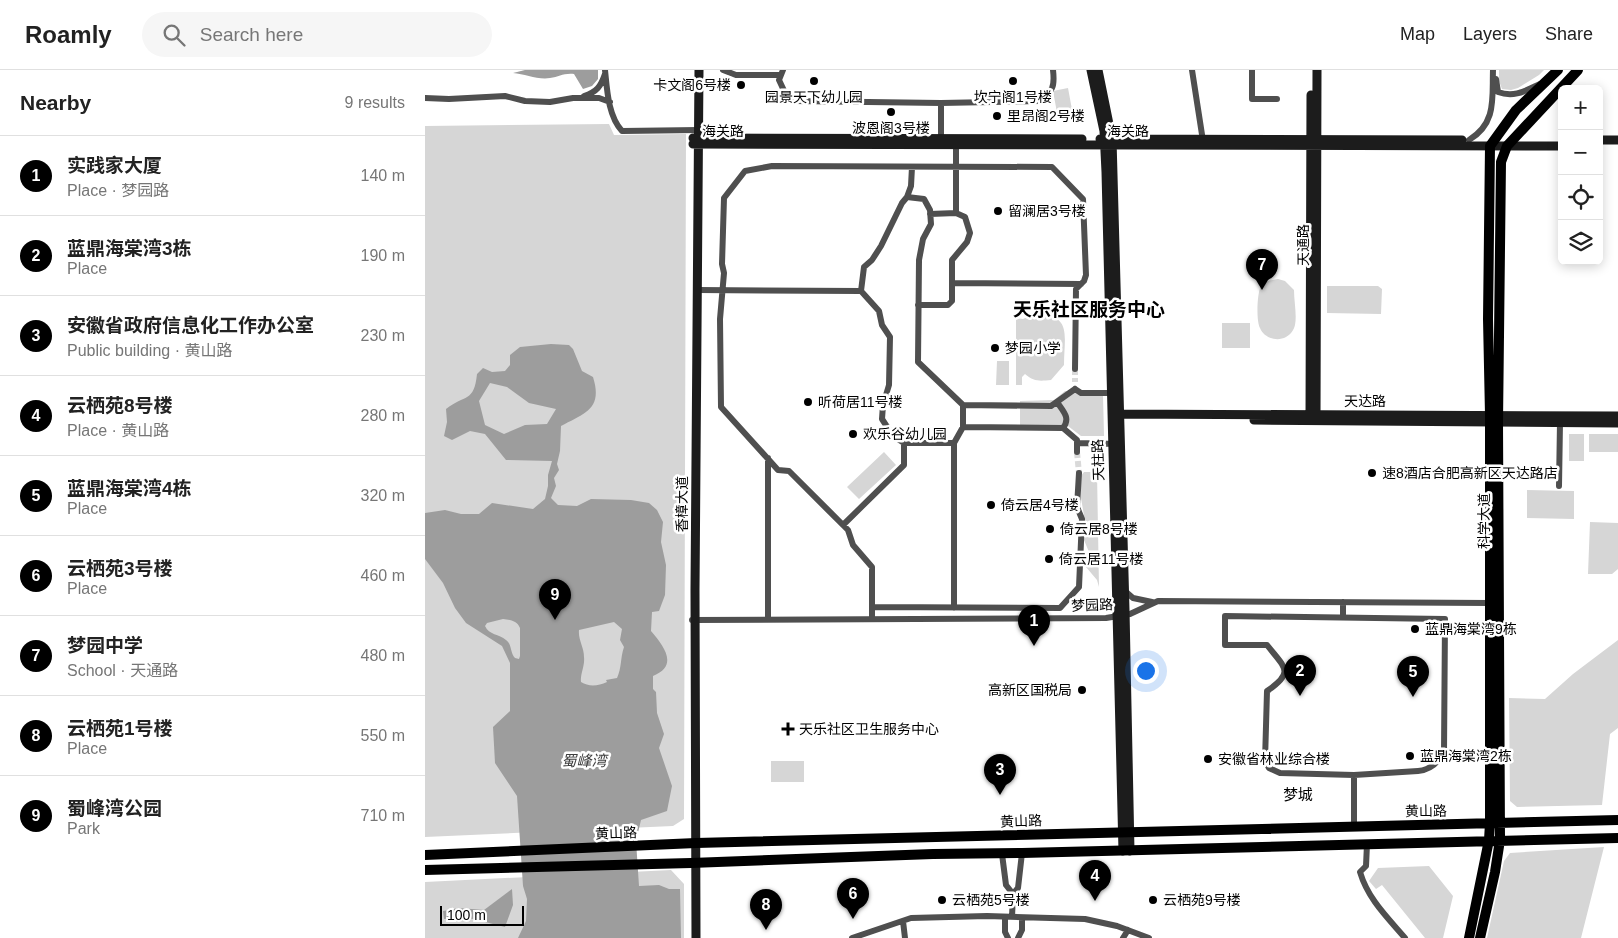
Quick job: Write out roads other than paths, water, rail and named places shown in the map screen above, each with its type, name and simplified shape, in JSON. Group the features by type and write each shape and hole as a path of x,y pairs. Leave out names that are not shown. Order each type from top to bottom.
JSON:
{"main road":[{"path":"1492,143 1516,110 1558,70"},
{"name":"科学大道","path":"1479,938 1495,872 1500,840 1495,823 1490,603 1501,162 1510,143 1578,70"},
{"name":"科学大道","path":"1469,938 1489,840 1495,823 1494,418 1488,319 1492,143"},
{"name":"黄山路","path":"425,854 694,843 1618,820"},
{"path":"425,870 933,854 1002,854 1618,838"}],"street":[{"name":"香樟大道","path":"694,70 697,290 694,620"},
{"name":"香樟大道","path":"691,938 694,843 696,138 699,70"},
{"path":"723,70 736,75 782,73 779,80 787,97 795,101 941,103 1039,101 1047,95 1054,84 1053,70"},
{"name":"天柱路","path":"1091,70 1108,142"},
{"name":"天柱路","path":"1098,70 1108,142 1127,851"},
{"path":"1192,70 1203,142"},
{"path":"1252,70 1252,99 1277,99"},
{"name":"天通路","path":"1311,70 1314,142"},
{"name":"天通路","path":"1313,418 1314,142 1317,70"},
{"path":"1469,140 1482,131 1493,108 1493,70"},
{"path":"1497,70 1498,92 1507,96 1545,82"},
{"path":"605,71 610,102 617,125 622,131 696,138"},
{"path":"425,98 449,99 505,96 525,101 550,102 592,94 601,86 605,71"},
{"path":"573,98 599,98 610,102"},
{"path":"941,103 941,141"},
{"name":"海关路","path":"696,138 1492,143 1558,140"},
{"name":"海关路","path":"1314,142 1469,140 1492,143"},
{"path":"1603,140 1618,140"},
{"path":"956,141 956,213"},
{"name":"海关路","path":"1510,143 1558,146"},
{"path":"1603,146 1618,146"},
{"path":"872,619 872,567 853,545 849,530 789,471 778,470 721,406 720,319 724,273 722,264 724,198 745,171 772,166 1052,167 1083,199 1085,275 1084,281 1076,288 1075,369"},
{"path":"861,292 864,267 872,260 881,246 902,203 907,197 911,186 912,166"},
{"path":"907,197 924,199 931,214 931,224 923,239 919,260 918,362 963,405 1051,406 1075,386 1081,393 1114,393"},
{"path":"918,306 948,306 952,301 952,260 967,242 970,233 965,217 956,213 931,214"},
{"path":"952,284 1081,284"},
{"path":"697,290 861,292 879,311 882,325 890,338 889,385 883,405 882,419 893,436 904,443 954,443"},
{"path":"1057,402 1067,418 1067,423 1063,428"},
{"path":"954,608 954,443 963,427 963,405"},
{"name":"天达路","path":"1115,417 1494,418 1618,416"},
{"name":"天达路","path":"1494,418 1618,423"},
{"path":"1559,486 1560,422"},
{"path":"963,427 1063,428 1077,440 1077,452"},
{"path":"843,525 904,464 904,443"},
{"path":"1078,443 1116,444"},
{"name":"天柱路","path":"1116,444 1125,591 1121,616"},
{"path":"768,458 768,619"},
{"path":"872,607 1061,608 1079,587 1081,519 1077,506 1079,473"},
{"path":"1125,591 1133,598 1153,602"},
{"name":"梦园路","path":"694,620 1121,616 1153,602 1490,603"},
{"path":"1343,602 1343,618"},
{"path":"1225,616 1445,619 1444,752 1440,759 1425,770 1354,775 1280,773 1269,768 1265,761 1267,691 1281,681 1284,668 1267,645 1225,645 1225,616"},
{"path":"1354,775 1354,826"},
{"path":"1367,844 1366,866 1360,872 1364,885 1372,899 1405,938"},
{"path":"1008,938 1005,932 1013,894 1018,888 1022,853"},
{"path":"1002,854 1006,885 1013,894"},
{"name":"香樟大道","path":"693,863 696,938"},
{"path":"852,938 911,918 946,916 1085,919 1117,926 1149,938"},
{"path":"1018,938 1022,930 1022,918"},
{"path":"903,920 905,938"},
{"path":"1123,938 1128,930"}],"water":[{"path":"525,70 598,70 598,79 592,86 583,89 574,74 553,78 536,78 513,73"},
{"name":"蜀峰湾","path":"551,344 569,345 573,349 582,371 593,377 596,396 594,403 590,409 561,426 560,451 557,464 559,470 554,478 556,486 551,498 558,505 577,506 591,499 631,500 649,503 657,510 663,522 661,542 666,565 665,595 659,611 652,612 651,631 667,655 665,667 661,672 653,676 653,689 656,692 657,713 664,734 659,748 672,786 667,811 641,820 636,841 639,886 659,885 669,889 680,889 681,938 518,938 526,921 527,899 523,886 517,796 495,763 493,727 510,711 510,663 502,646 466,623 455,608 443,583 425,559 425,513 445,510 461,514 479,514 492,503 533,509 545,499 552,461 506,460 485,434 470,431 452,440 444,436 447,422 446,409 471,394 474,390 477,374 483,368 492,372 505,371 510,365 510,355 520,347","holes":["490,383 507,387 529,403 556,409 547,424 525,425 504,434 485,425 479,401","503,619 517,623 520,628 519,659 513,656 508,642 487,629 485,626 487,623","614,622 622,629 620,640 624,647 617,678 606,680 607,682 597,685 587,685 581,682 584,657 579,630"]},
{"path":"512,889 513,905 505,927 465,917 444,919 443,911 459,908 484,910"}],"tunnel":[{"path":"1075,369 1075,382"},
{"path":"1077,452 1079,473"}],"place":[{"name":"园景天下幼儿园","path":"814,81"},
{"name":"坎宁阁1号楼","path":"1013,81"},
{"name":"卡文阁6号楼","path":"741,85"},
{"name":"波恩阁3号楼","path":"891,112"},
{"name":"里昂阁2号楼","path":"997,116"},
{"name":"留澜居3号楼","path":"998,211"},
{"name":"梦园中学","path":"1262,290"},
{"name":"梦园小学","path":"995,348"},
{"name":"听荷居11号楼","path":"808,402"},
{"name":"欢乐谷幼儿园","path":"853,434"},
{"name":"速8酒店合肥高新区天达路店","path":"1372,473"},
{"name":"倚云居4号楼","path":"991,505"},
{"name":"倚云居8号楼","path":"1050,529"},
{"name":"倚云居11号楼","path":"1049,559"},
{"name":"蜀峰湾公园","path":"555,620"},
{"name":"蓝鼎海棠湾9栋","path":"1415,629"},
{"name":"实践家大厦","path":"1034,646"},
{"name":"高新区国税局","path":"1082,690"},
{"name":"蓝鼎海棠湾3栋","path":"1300,696"},
{"name":"蓝鼎海棠湾4栋","path":"1413,697"},
{"name":"天乐社区卫生服务中心","path":"788,729"},
{"name":"蓝鼎海棠湾2栋","path":"1410,756"},
{"name":"安徽省林业综合楼","path":"1208,759"},
{"name":"安徽省政府信息化工作办公室","path":"1000,795"},
{"name":"云栖苑5号楼","path":"942,900"},
{"name":"云栖苑9号楼","path":"1153,900"},
{"name":"云栖苑8号楼","path":"1095,901"},
{"name":"云栖苑3号楼","path":"853,919"},
{"name":"云栖苑1号楼","path":"766,930"}],"district":[{"name":"天乐社区服务中心","path":"1089,309"},
{"name":"梦城","path":"1298,795"}]}
